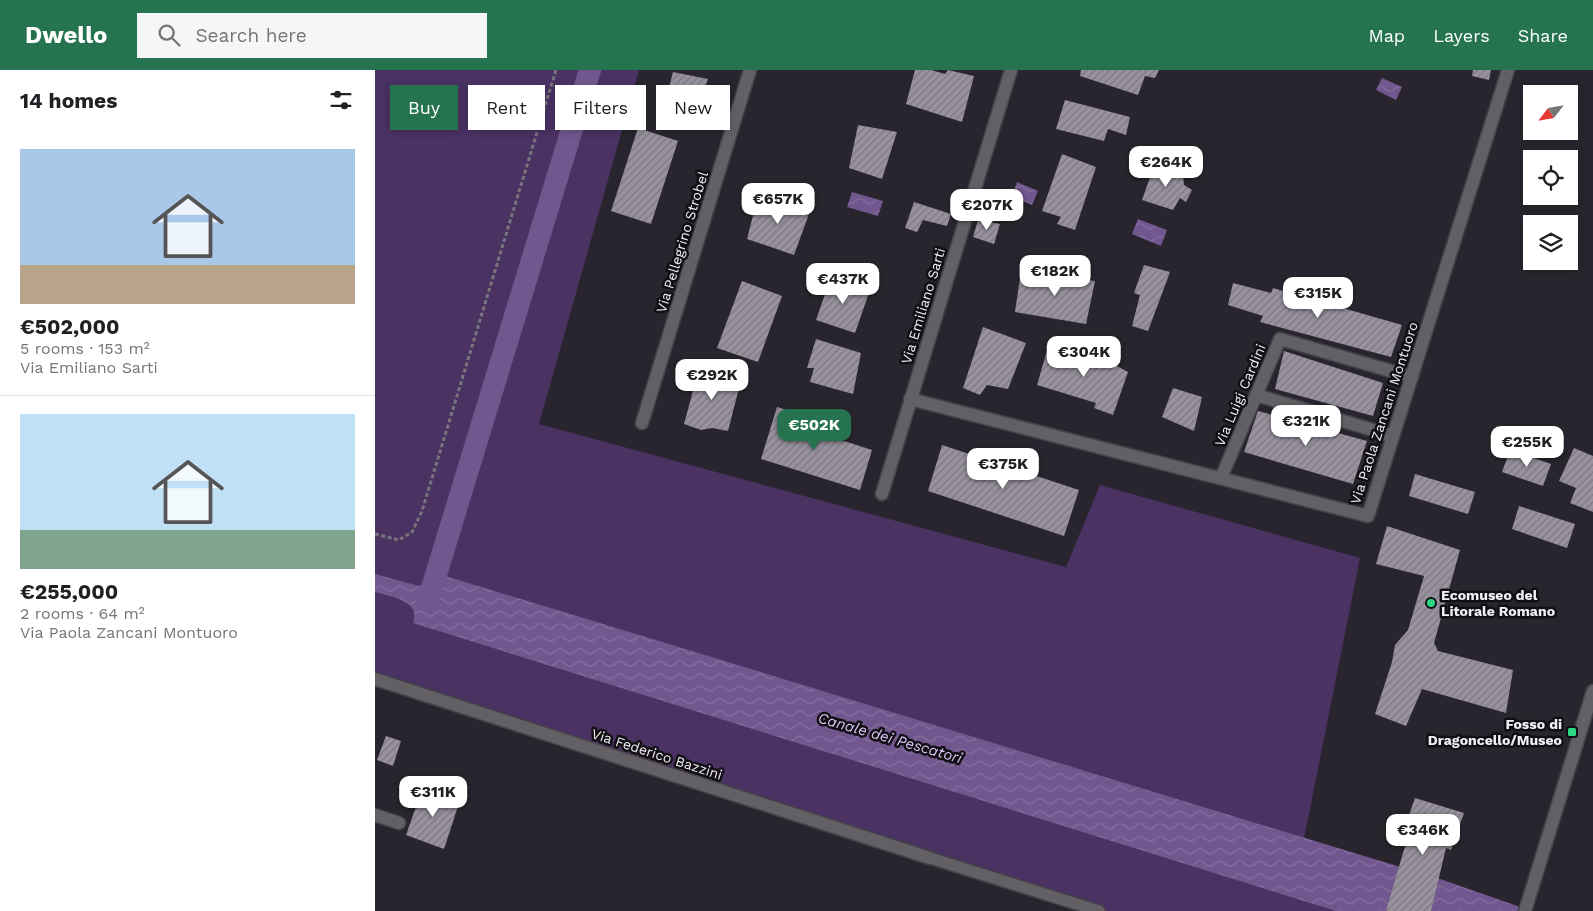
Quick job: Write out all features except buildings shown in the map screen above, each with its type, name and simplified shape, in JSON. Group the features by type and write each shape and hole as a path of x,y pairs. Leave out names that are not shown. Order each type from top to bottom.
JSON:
{"street":[{"name":"Via Pellegrino Strobel","path":"642,423 750,70"},
{"name":"Via Emiliano Sarti","path":"882,494 1011,70"},
{"name":"Via Paola Zancani Montuoro","path":"910,399 1368,516 1508,70"},
{"name":"Via Luigi Cardini","path":"1221,478 1280,339 1412,377"},
{"path":"1256,395 1393,436"},
{"name":"Via Federico Bazzini","path":"375,679 930,858"},
{"path":"1527,905 1593,691"},
{"path":"375,815 399,823"}],"lane":[{"path":"930,858 1099,911"}],"path":[{"path":"375,534 399,540 412,532 422,511 556,70"}],"shaded area":[{"path":"375,70 639,70 635,85 555,85 555,130 622,130 539,424 1066,567 1100,485 1360,558 1300,859 1356,911 1098,911 375,679"}],"water":[{"path":"1382,78 1402,87 1396,100 1376,90"},
{"path":"1017,182 1038,191 1032,205 1012,196"},
{"path":"852,192 883,201 878,216 847,207"},
{"path":"1138,219 1167,230 1161,246 1132,234"},
{"name":"Canale dei Pescatori","path":"429,571 1443,880 1532,911 1336,911 413,623 413,609 409,604 375,592 375,574 419,586 426,582"}],"waterway":[{"path":"428,601 590,70"}],"place":[{"name":"Ecomuseo del Litorale Romano","path":"1431,603"},
{"name":"Fosso di Dragoncello/Museo","path":"1572,732"}]}
